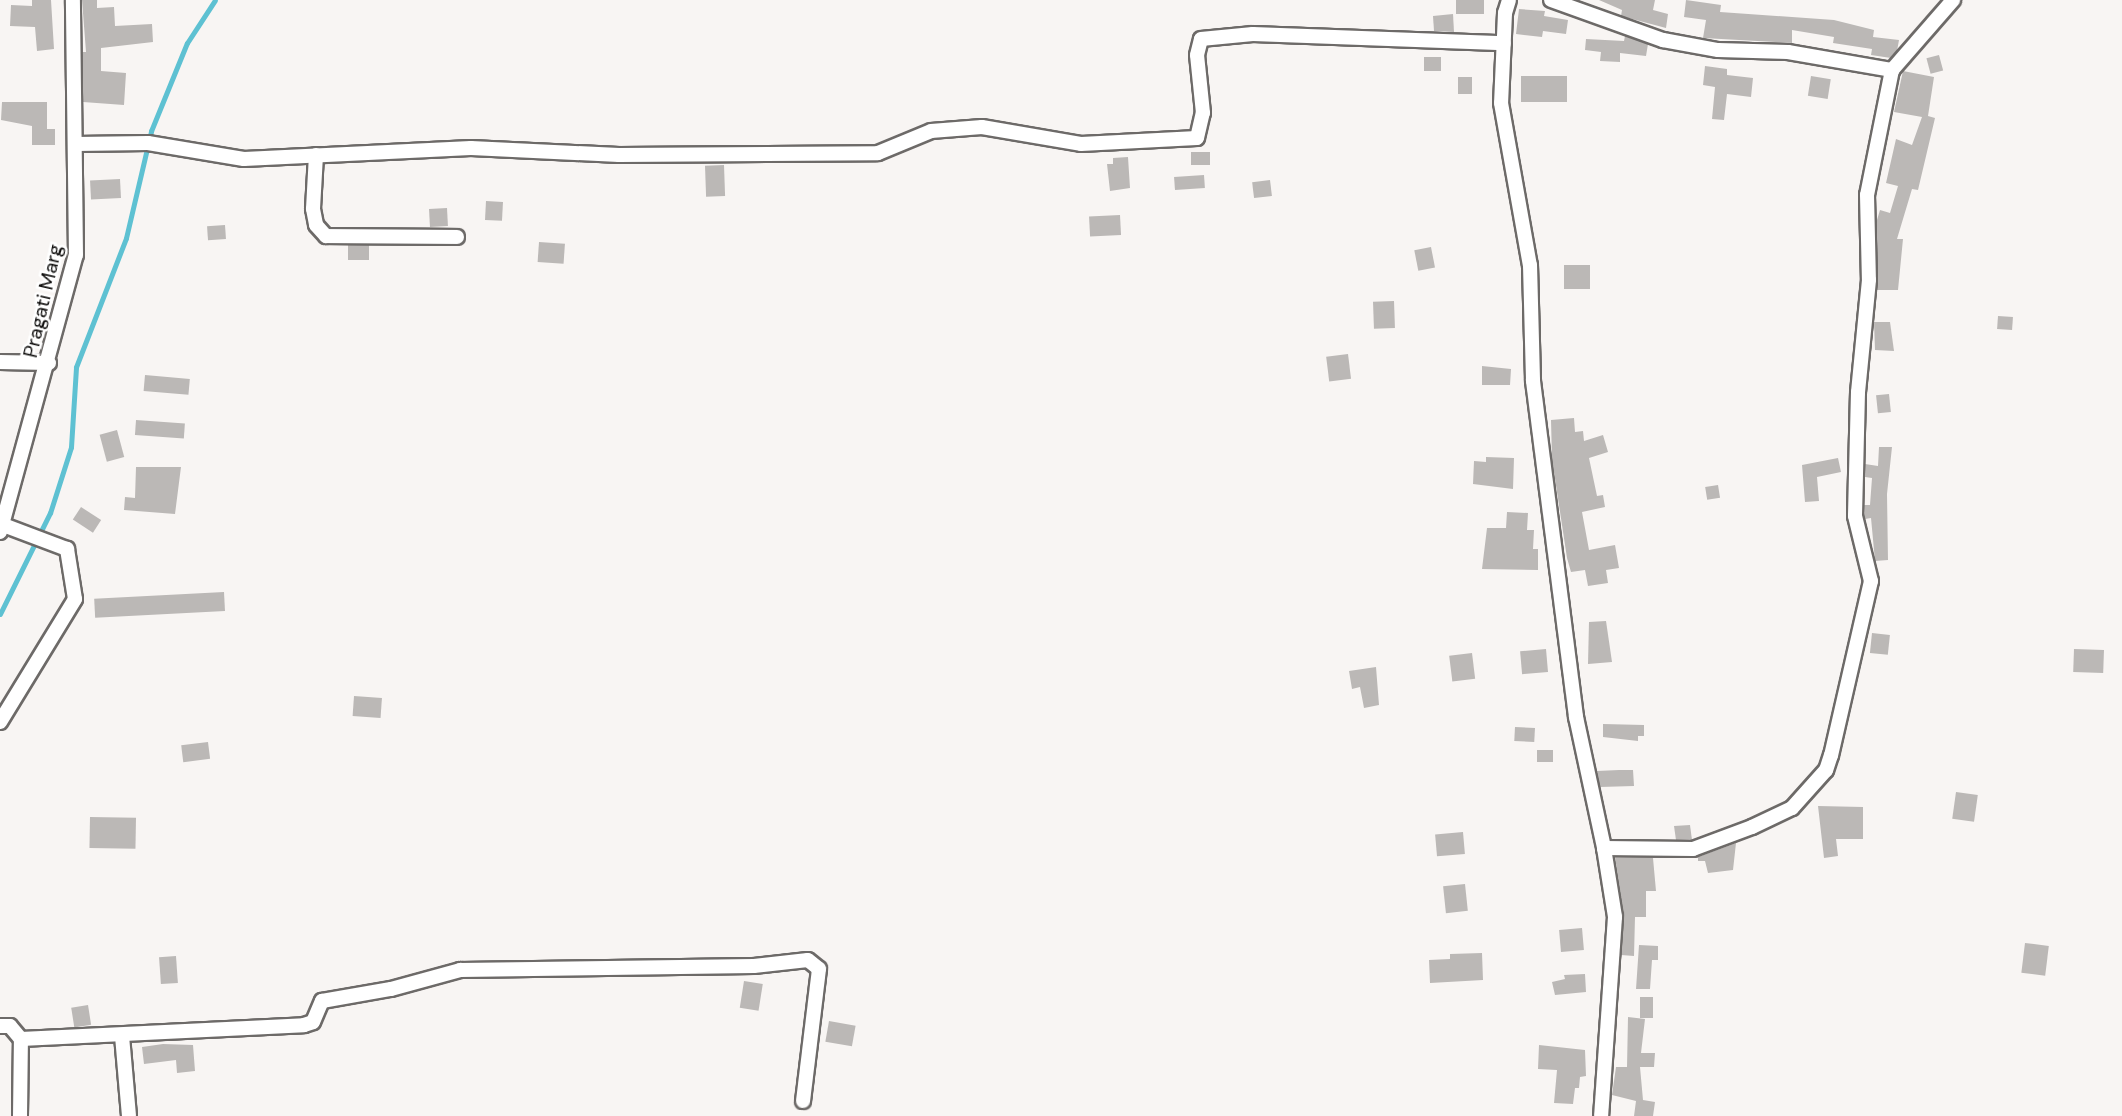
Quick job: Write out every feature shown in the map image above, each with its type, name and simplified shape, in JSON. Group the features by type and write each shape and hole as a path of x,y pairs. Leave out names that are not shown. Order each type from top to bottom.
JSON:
{"street":[{"name":"Pragati Marg","path":"2,529 49,363 76,255 73,0"},
{"path":"1509,0 1501,103 1530,265 1533,381 1576,717 1604,848 1615,917 1601,1116"},
{"path":"1551,0 1663,40 1718,50 1788,52 1892,70"},
{"path":"1604,848 1693,849 1792,808 1826,770 1871,581 1855,516 1858,392 1869,280 1867,195 1892,70 1953,0"},
{"path":"76,144 148,143 244,159 471,147 619,155 878,153 931,130 982,128 1080,144 1197,138 1203,113 1197,55 1201,39 1253,34 1504,43"},
{"path":"316,155 313,209 316,225 326,236 457,237"},
{"path":"0,362 49,363"},
{"path":"0,722 75,599 67,549 2,529"},
{"path":"21,1039 122,1036 304,1025 313,1022 322,1001 392,989 460,970 754,966 808,960 819,969 803,1101"},
{"path":"0,1026 10,1026 21,1039 20,1116"},
{"path":"122,1036 129,1116"}],"building":[{"path":"32,0 51,0 54,49 37,51 35,27 10,26 11,5 32,6"},
{"path":"82,0 97,0 97,8 114,7 115,26 152,24 153,42 101,48 101,71 126,73 124,105 83,102 83,52 86,52"},
{"path":"1456,0 1484,0 1484,14 1456,14"},
{"path":"1599,0 1655,0 1653,10 1668,14 1666,28 1621,16 1622,10"},
{"path":"1686,0 1721,5 1720,12 1834,20 1874,30 1873,37 1899,40 1897,51 1891,58 1871,55 1872,49 1833,43 1834,37 1792,30 1792,43 1703,38 1706,20 1684,17"},
{"path":"1519,9 1545,11 1544,16 1568,20 1566,34 1543,31 1542,37 1516,34"},
{"path":"1453,14 1454,32 1434,31 1433,16"},
{"path":"1625,36 1648,44 1646,56 1620,53 1620,62 1600,61 1601,52 1585,50 1586,39 1624,41"},
{"path":"1939,55 1943,70 1931,74 1926,58"},
{"path":"1424,57 1441,57 1441,71 1424,71"},
{"path":"1705,66 1727,69 1727,75 1753,78 1751,97 1727,94 1724,120 1712,119 1715,87 1703,85"},
{"path":"1903,71 1934,77 1928,116 1935,118 1918,190 1912,189 1897,239 1903,239 1898,290 1877,290 1877,220 1880,210 1890,213 1898,186 1886,183 1896,139 1912,145 1922,117 1894,112"},
{"path":"1521,76 1567,76 1567,102 1521,102"},
{"path":"1811,76 1831,79 1828,99 1808,96"},
{"path":"1458,77 1472,77 1472,94 1458,94"},
{"path":"2,102 47,102 47,129 55,129 55,145 32,145 32,126 1,120"},
{"path":"1191,152 1210,152 1210,165 1191,165"},
{"path":"1128,157 1130,188 1110,191 1107,164 1113,164 1113,158"},
{"path":"724,165 725,196 706,197 705,166"},
{"path":"1204,175 1205,188 1175,190 1174,177"},
{"path":"120,179 121,198 91,200 90,181"},
{"path":"1270,180 1272,196 1254,198 1252,182"},
{"path":"486,201 503,202 502,221 485,220"},
{"path":"447,208 448,226 430,227 429,209"},
{"path":"1120,215 1121,235 1090,237 1089,217"},
{"path":"225,225 226,239 208,240 207,226"},
{"path":"539,242 565,244 564,264 538,262"},
{"path":"348,245 369,245 369,260 348,260"},
{"path":"1431,247 1435,268 1418,271 1414,250"},
{"path":"1564,265 1590,265 1590,289 1564,289"},
{"path":"1394,301 1395,328 1374,329 1373,302"},
{"path":"1998,316 2013,317 2012,330 1997,329"},
{"path":"1874,322 1890,322 1894,351 1875,350"},
{"path":"1348,354 1351,379 1329,381 1326,357"},
{"path":"1482,366 1511,369 1510,385 1482,385"},
{"path":"145,375 190,379 188,395 144,391"},
{"path":"1889,394 1891,412 1878,413 1876,395"},
{"path":"1574,418 1575,432 1583,431 1584,441 1603,435 1608,452 1589,458 1597,496 1603,495 1605,507 1582,512 1589,550 1615,545 1619,568 1606,570 1608,583 1588,586 1585,570 1571,572 1567,558 1552,459 1551,420"},
{"path":"136,420 185,423 184,438 135,435"},
{"path":"117,430 124,457 107,462 100,435"},
{"path":"1879,447 1892,447 1887,494 1888,560 1875,561 1871,518 1865,519 1864,515 1864,505 1870,505 1872,478 1865,477 1865,464 1878,466"},
{"path":"1486,457 1514,458 1513,489 1473,484 1474,461 1486,462"},
{"path":"1838,458 1841,472 1817,477 1819,501 1805,502 1802,465"},
{"path":"136,467 181,467 175,514 124,510 125,497 135,498"},
{"path":"1718,485 1720,498 1707,500 1705,487"},
{"path":"81,507 101,520 93,533 73,520"},
{"path":"1507,512 1528,513 1527,530 1534,530 1533,549 1538,549 1538,570 1482,569 1487,528 1506,528"},
{"path":"224,592 225,611 95,618 94,599"},
{"path":"1606,621 1612,662 1588,664 1589,622"},
{"path":"1872,633 1890,635 1888,655 1870,653"},
{"path":"1546,649 1548,672 1522,674 1520,651"},
{"path":"2074,649 2104,650 2103,673 2073,672"},
{"path":"1472,653 1475,679 1452,682 1449,656"},
{"path":"1376,667 1379,705 1364,708 1360,687 1352,689 1349,671"},
{"path":"354,696 382,698 381,718 353,716"},
{"path":"1603,724 1644,725 1644,736 1638,736 1638,741 1603,737"},
{"path":"1515,727 1535,728 1534,742 1514,741"},
{"path":"208,742 210,759 183,762 181,745"},
{"path":"1537,750 1553,750 1553,762 1537,762"},
{"path":"1633,770 1634,786 1600,787 1597,771"},
{"path":"1956,792 1978,795 1974,822 1952,819"},
{"path":"1818,806 1863,807 1863,839 1836,839 1838,856 1824,858"},
{"path":"90,817 136,818 135,849 89,848"},
{"path":"1690,825 1692,840 1676,840 1674,826"},
{"path":"1463,832 1465,854 1437,856 1435,834"},
{"path":"1736,843 1733,870 1708,873 1705,861 1698,861 1698,857"},
{"path":"1615,857 1653,858 1656,891 1646,891 1646,917 1635,917 1634,956 1621,955 1624,916"},
{"path":"1465,884 1468,911 1446,913 1443,886"},
{"path":"1582,928 1584,950 1561,952 1559,930"},
{"path":"2025,943 2049,946 2045,976 2021,973"},
{"path":"1639,945 1658,946 1658,960 1652,960 1650,989 1636,989"},
{"path":"1482,953 1483,980 1430,983 1429,960 1450,959 1450,954"},
{"path":"176,956 178,983 161,984 159,957"},
{"path":"1585,974 1586,992 1555,995 1552,982 1565,979 1564,975"},
{"path":"744,981 763,984 759,1011 740,1008"},
{"path":"1640,997 1653,997 1653,1018 1640,1018"},
{"path":"88,1005 91,1025 74,1027 71,1008"},
{"path":"1628,1017 1645,1019 1641,1053 1655,1053 1654,1067 1640,1067 1643,1100 1655,1102 1653,1116 1634,1116 1636,1101 1612,1095 1616,1067 1627,1067"},
{"path":"829,1021 856,1026 852,1046 825,1042"},
{"path":"163,1044 193,1045 195,1071 177,1073 176,1060 144,1064 142,1047"},
{"path":"1539,1045 1585,1050 1586,1076 1580,1077 1579,1088 1575,1088 1573,1104 1554,1103 1557,1070 1538,1069"}],"waterway":[{"path":"0,614 50,513 71,447 76,367 126,238 151,131 187,43 215,0"}]}
